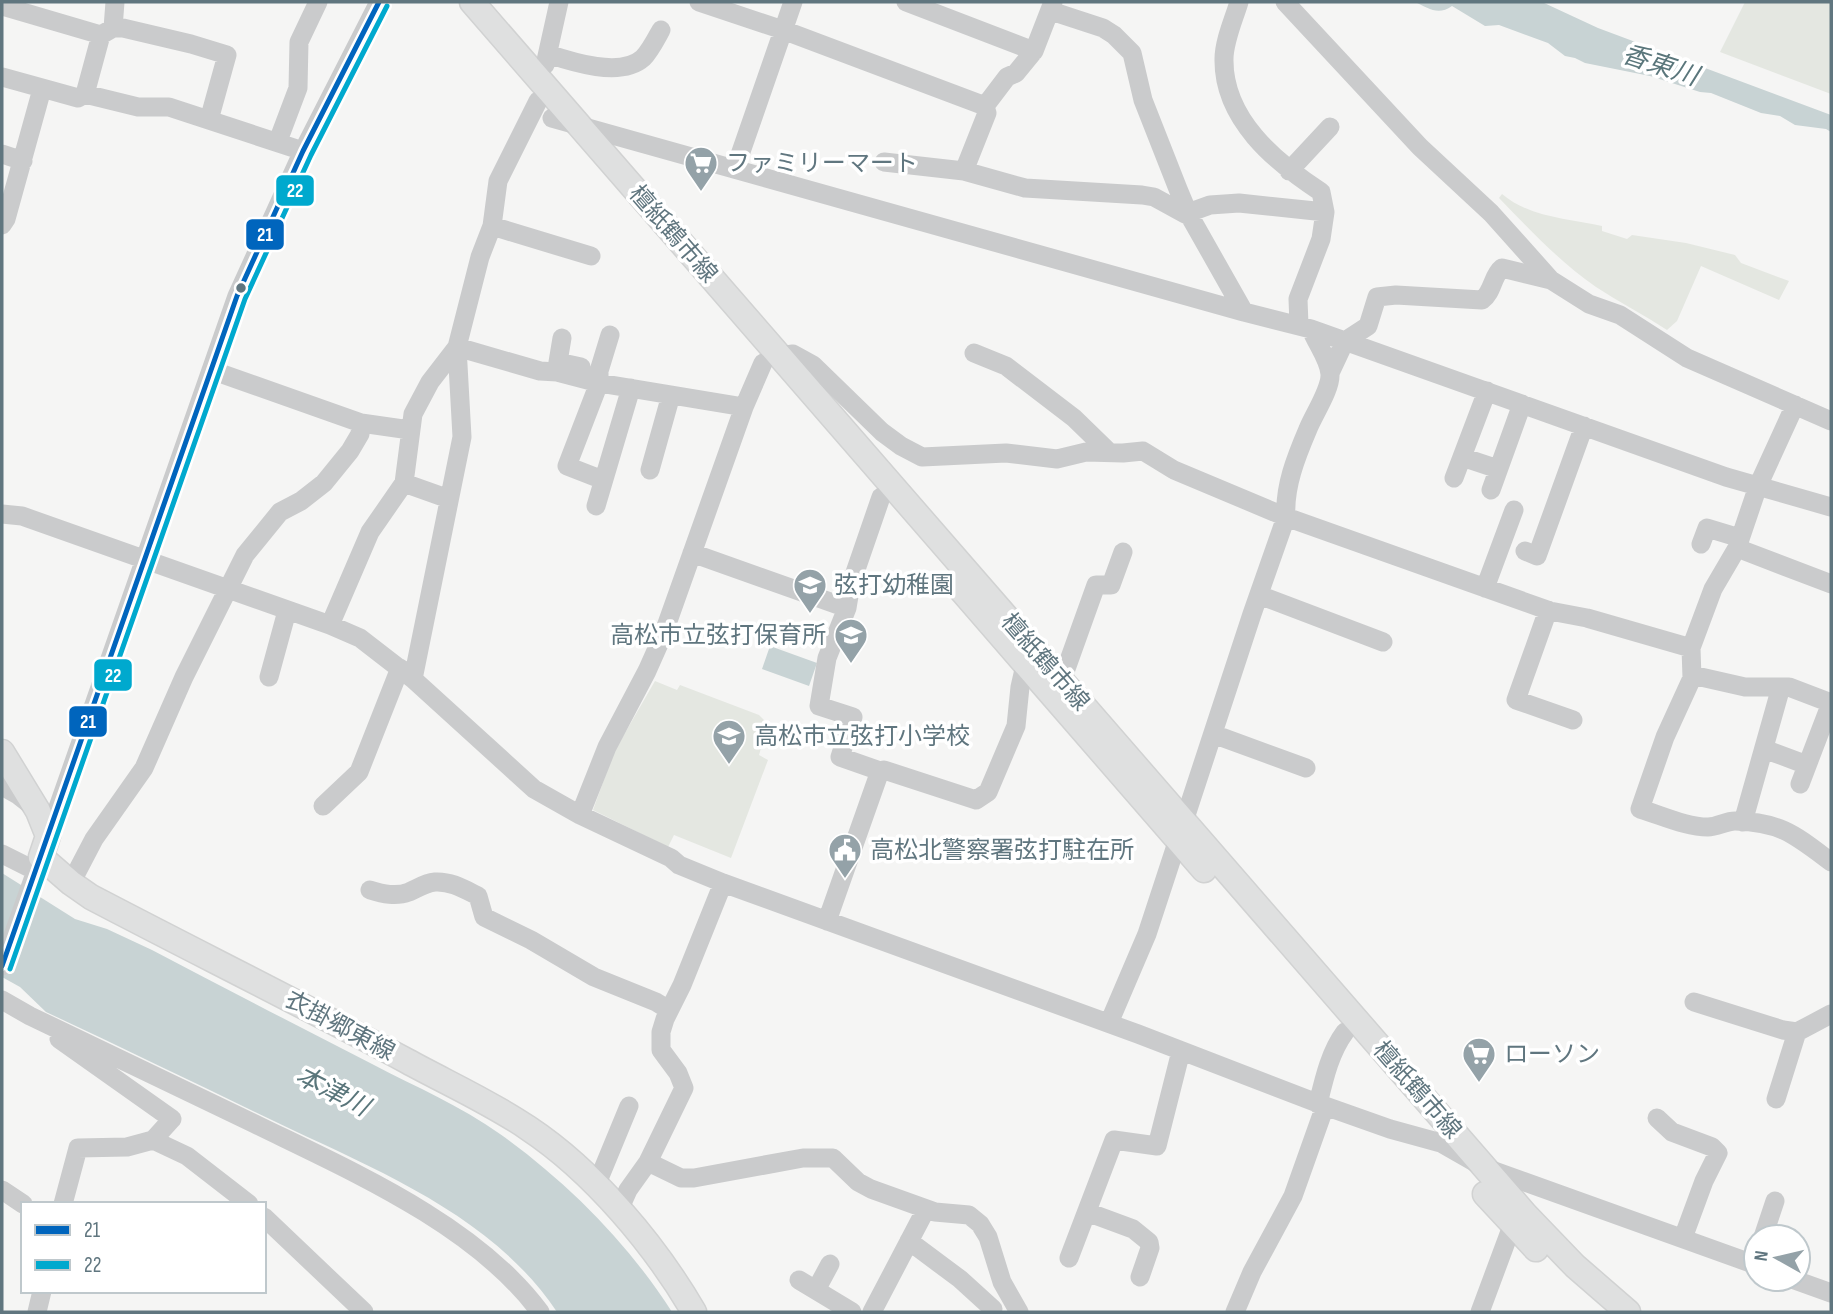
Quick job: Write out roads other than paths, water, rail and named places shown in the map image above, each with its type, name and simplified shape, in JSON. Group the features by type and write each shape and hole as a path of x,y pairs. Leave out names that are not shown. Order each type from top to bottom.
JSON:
{"main road":[{"name":"檀紙鶴市線","path":"453,2 543,99 771,359 1062,680 1345,1032 1512,1226 1602,1312"},
{"name":"檀紙鶴市線","path":"472,2 543,99 579,126 881,497 1025,665 1180,830 1525,1214 1575,1266 1628,1312"},
{"name":"衣掛郷東線","path":"2,752 38,811 39,861 91,897 383,1048 528,1128 562,1154 619,1210 658,1258 694,1312"}],"street":[{"path":"2,77 78,98 85,94 115,2"},
{"path":"278,141 298,88 299,42 318,2"},
{"path":"2,966 250,265 303,151 379,2"},
{"path":"323,806 359,772 407,673 449,499 461,437 457,347 480,257 492,226 498,181 543,99 548,54 559,2"},
{"path":"699,2 783,30 985,106"},
{"path":"735,169 793,2"},
{"path":"906,2 1034,51"},
{"path":"1239,2 1223,58 1228,89 1240,117 1259,143 1289,172 1321,192 1325,212 1321,239 1298,299 1305,327 1330,373"},
{"path":"1285,2 1420,147 1491,213 1551,280 1589,304 1619,315 1687,358 1831,421"},
{"path":"2,6 107,31 123,28 227,55 209,120"},
{"path":"985,106 1007,77 1016,73 1034,51 1052,6 1103,28 1120,40 1132,53 1143,100 1188,213 1244,312"},
{"path":"548,54 576,63 620,67 642,59 661,30"},
{"path":"2,225 43,89"},
{"path":"85,94 138,107 169,107 303,151"},
{"path":"543,99 579,126 1305,327 1758,486 1831,507"},
{"path":"964,171 987,113 985,106"},
{"path":"1289,172 1330,127"},
{"path":"2,154 23,161"},
{"path":"884,162 964,171 1025,188 1143,195 1154,197 1185,214 1210,205 1239,204 1325,212"},
{"path":"492,226 591,256"},
{"path":"1109,1023 1147,934 1286,517 1288,482 1307,429 1345,341 1368,326 1377,297 1396,295 1482,300 1502,268 1551,280"},
{"path":"603,480 567,466 599,377 610,335"},
{"path":"562,338 558,362 631,388 744,407"},
{"path":"457,347 540,372 599,377"},
{"path":"330,625 370,532 404,483 413,414 430,382 457,347"},
{"path":"974,352 1006,366 1074,418 1110,453"},
{"path":"580,815 607,747 663,635 744,407 771,359 793,354 813,365 882,432 922,457 1006,453 1057,459 1086,452 1143,451 1174,470 1286,517 1548,610 1587,618 1691,648"},
{"path":"211,370 361,423 410,430"},
{"path":"596,506 631,388"},
{"path":"1454,478 1487,391"},
{"path":"650,470 671,395"},
{"path":"1491,490 1522,404"},
{"path":"1795,405 1758,486 1739,543 1713,589 1691,648 1692,675 1665,737 1640,809 1710,827 1731,821 1774,825 1793,833 1831,862"},
{"path":"71,883 94,839 144,768 184,677 245,555 280,512 324,483 350,450 359,434 361,423"},
{"path":"1525,551 1537,556 1584,426"},
{"path":"1462,457 1498,470"},
{"path":"404,483 449,499"},
{"path":"881,497 851,584 847,608 827,658 819,706 853,717 840,757 976,800 988,792 1016,726 1025,665"},
{"path":"1485,588 1514,510"},
{"path":"2,514 22,516 360,638 407,673 534,789 580,815 723,883 1109,1023 1321,1105 1441,1143 1483,1167 1742,1258"},
{"path":"1701,544 1707,528 1831,584"},
{"path":"1062,680 1096,585 1111,584 1123,552"},
{"path":"692,553 847,608"},
{"path":"1259,595 1383,642"},
{"path":"1548,610 1516,701 1573,720"},
{"path":"269,677 288,611"},
{"path":"1692,675 1745,687 1789,687 1831,703 1800,784"},
{"path":"1743,822 1781,687"},
{"path":"1213,734 1306,768"},
{"path":"1764,749 1807,765"},
{"path":"827,921 880,771"},
{"path":"2,786 38,811"},
{"path":"2,854 39,861"},
{"path":"619,1210 628,1189 648,1163 684,1088 678,1073 661,1050 662,1032 723,883"},
{"path":"370,890 396,895 423,884 454,884 478,896 484,917 531,940 594,977 669,1010"},
{"path":"2,1000 308,1150 410,1204 466,1240 503,1269 540,1312"},
{"path":"1694,1002 1797,1032 1831,1014"},
{"path":"47,1024 60,1041 172,1119 153,1140 127,1147 78,1148 64,1202"},
{"path":"1235,1312 1252,1272 1293,1196 1321,1105 1330,1062 1338,1041 1345,1032"},
{"path":"1776,1099 1797,1032"},
{"path":"1069,1258 1114,1140 1157,1146 1181,1051"},
{"path":"596,1186 629,1107"},
{"path":"1657,1118 1672,1132 1712,1147 1718,1153 1704,1181 1683,1238"},
{"path":"153,1140 187,1156 246,1202"},
{"path":"648,1163 681,1178 694,1178 803,1158 833,1158 858,1182 871,1189 935,1212 969,1215 980,1224 988,1237 1002,1282 1019,1312"},
{"path":"2,1190 21,1203"},
{"path":"1768,1223 1775,1201"},
{"path":"872,1312 926,1209"},
{"path":"1087,1212 1133,1229 1149,1242 1150,1248 1140,1278"},
{"path":"266,1219 365,1312"},
{"path":"1480,1312 1512,1226"},
{"path":"909,1241 960,1279 993,1309"},
{"path":"830,1264 807,1285 852,1312"},
{"path":"1812,1286 1831,1293"},
{"path":"37,1312 41,1293"}],"water":[{"name":"香東川","path":"1415,2 1542,2 1598,28 1831,115 1831,132 1795,125 1780,116 1761,113 1711,93 1650,76 1585,63 1565,56 1548,43 1499,25 1485,26 1452,6 1438,11"},
{"path":"770,646 817,663 809,686 762,669"},
{"name":"本津川","path":"2,873 75,919 107,929 152,950 470,1114 549,1172 595,1215 636,1262 672,1312 557,1312 530,1278 500,1248 430,1199 354,1159 46,1012 20,987 2,977"}],"place":[{"name":"ファミリーマート","path":"701,193"},
{"name":"弦打幼稚園","path":"810,615"},
{"name":"高松市立弦打保育所","path":"851,665"},
{"name":"高松市立弦打小学校","path":"729,766"},
{"name":"高松北警察署弦打駐在所","path":"845,880"},
{"name":"ローソン","path":"1479,1084"}]}
